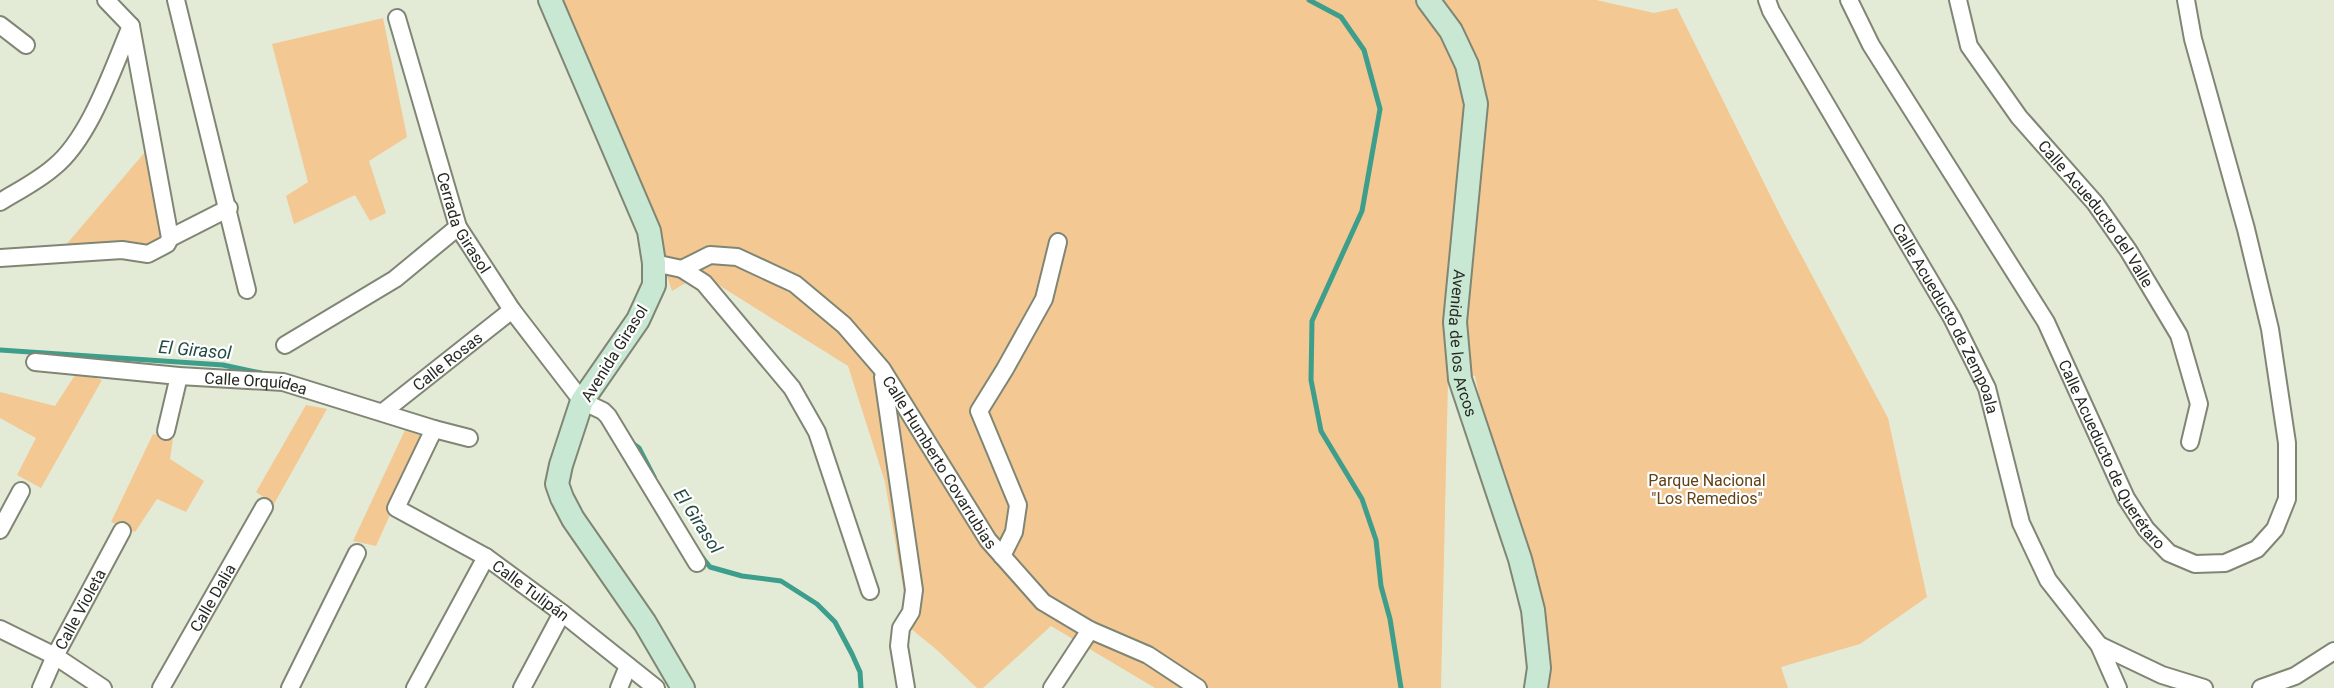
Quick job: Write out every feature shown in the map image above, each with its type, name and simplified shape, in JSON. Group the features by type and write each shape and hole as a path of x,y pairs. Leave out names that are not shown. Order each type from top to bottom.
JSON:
{"street":[{"path":"106,0 130,26 170,238"},
{"path":"176,0 229,208 247,290"},
{"name":"Avenida Girasol","path":"549,0 650,231 654,263 654,285 638,320 582,401 557,484 573,519 645,623 683,688"},
{"name":"Avenida de los Arcos","path":"1428,0 1451,31 1467,65 1476,104 1455,322 1460,379 1520,559 1533,610 1539,668 1536,688"},
{"name":"Calle Acueducto de Zempoala","path":"1767,0 1771,11 1952,318 1987,388 2021,523 2048,580 2099,645"},
{"name":"Calle Acueducto de Querétaro","path":"1849,0 1871,45 2046,322 2126,498 2146,530 2169,553 2195,564 2225,563 2257,549 2275,529 2287,499 2287,443 2270,329 2246,229 2193,39 2186,0"},
{"name":"Calle Acueducto del Valle","path":"1958,0 1969,46 2019,117 2095,203 2128,250 2179,335 2199,404 2190,442"},
{"name":"Cerrada Girasol","path":"397,18 458,227 512,310 582,401"},
{"path":"0,25 26,45"},
{"path":"0,202 55,167 77,142 98,102 130,26"},
{"path":"0,258 122,250 148,254 167,244 170,238 229,208"},
{"path":"285,345 395,279 458,227"},
{"path":"1002,556 1014,532 1018,505 979,411 1044,299 1058,242"},
{"name":"Calle Humberto Covarrubias","path":"682,269 710,255 737,257 795,284 844,325 882,369 988,540 1043,602 1090,630 1148,655 1175,682 1198,688"},
{"path":"654,263 682,269 704,283 792,388 817,432 870,591"},
{"name":"Calle Rosas","path":"384,411 512,310"},
{"name":"Calle Orquídea","path":"35,362 179,376 283,382 470,438"},
{"path":"882,369 914,590 911,612 901,628 899,646 906,688"},
{"path":"166,431 179,376"},
{"path":"582,401 603,411 608,416 697,563"},
{"name":"Calle Tulipán","path":"434,429 396,508 486,557 562,613 656,688"},
{"path":"0,530 21,491"},
{"name":"Calle Dalia","path":"161,688 264,507"},
{"name":"Calle Violeta","path":"40,688 123,531"},
{"path":"291,688 357,553"},
{"path":"415,688 486,557"},
{"path":"522,688 562,613"},
{"path":"0,620 29,645"},
{"path":"0,629 55,656 103,688"},
{"path":"1053,688 1090,630"},
{"path":"2099,645 2118,688"},
{"path":"2099,645 2162,675 2204,688"},
{"path":"2261,688 2295,676 2334,651"},
{"path":"619,688 628,666"}],"green space":[{"name":"Parque Nacional \"Los Remedios\"","path":"559,0 1596,0 1654,13 1677,8 1782,219 1888,418 1927,597 1860,644 1781,667 1788,688 1541,688 1475,376 1448,380 1441,688 1155,688 1051,626 983,688 977,688 910,628 885,482 848,366 701,274 672,291 642,202"},
{"path":"383,18 407,137 369,161 386,213 370,221 355,195 294,224 286,196 308,182 272,44"},
{"path":"145,152 164,239 148,251 65,246"},
{"path":"77,372 102,380 41,488 17,475 36,438 0,418 0,392 55,406"},
{"path":"306,405 327,409 274,504 256,492"},
{"path":"405,430 425,437 376,546 353,541"},
{"path":"153,434 173,439 170,459 204,481 186,512 157,499 135,532 111,522"}],"waterway":[{"path":"1309,0 1341,17 1364,50 1380,109 1362,211 1312,321 1311,380 1321,431 1362,499 1376,540 1381,586 1390,619 1401,688"},
{"name":"El Girasol","path":"0,350 223,365 261,373"},
{"name":"El Girasol","path":"631,442 639,448 654,477"},
{"name":"El Girasol","path":"702,557 710,567 742,576 781,581 817,604 835,622 852,654 860,672 861,688"}]}
